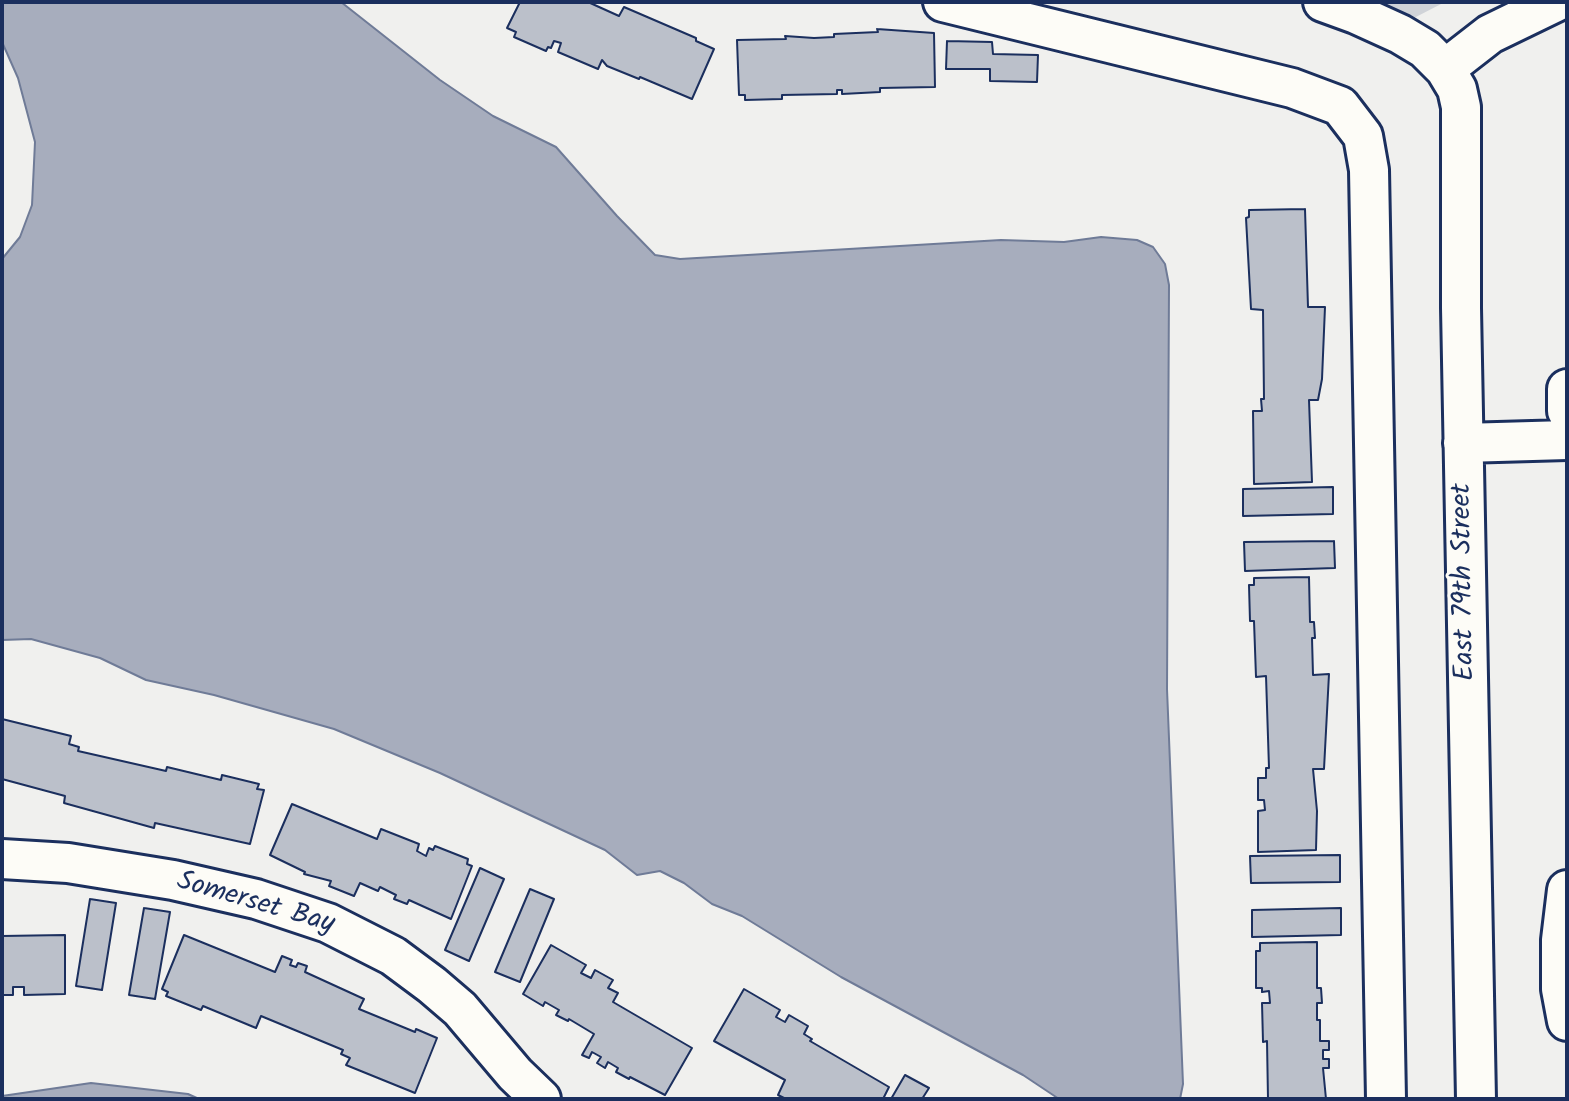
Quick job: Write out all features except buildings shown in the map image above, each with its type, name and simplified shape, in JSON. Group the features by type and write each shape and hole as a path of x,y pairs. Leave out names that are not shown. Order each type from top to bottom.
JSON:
{"street":[{"path":"943,2 1292,88 1340,106 1363,136 1370,185 1386,1099"},
{"path":"1323,2 1400,34 1425,49 1445,69 1470,47 1505,25 1556,2"},
{"name":"East 79th Street","path":"1445,69 1457,89 1461,107 1463,443 1476,1099"},
{"path":"1567,389 1567,411"},
{"path":"1567,421 1567,429"},
{"path":"1463,443 1567,440"},
{"name":"Somerset Bay","path":"2,859 68,863 173,880 256,899 328,923 393,956 432,985 460,1009 515,1074 541,1099"},
{"path":"1567,890 1561,940 1561,989 1567,1021"}],"shaded area":[{"path":"1375,2 1445,2 1410,20"}],"water":[{"path":"2,2 341,2 440,80 493,116 556,147 655,255 680,259 1001,240 1064,242 1101,237 1137,240 1153,247 1165,264 1169,285 1167,689 1183,1084 1180,1099 1059,1099 1023,1075 841,977 742,916 712,904 684,883 660,871 637,875 605,850 440,773 334,729 214,695 146,680 100,658 31,639 2,640 2,259 20,237 32,205 35,142 18,78 2,42"},
{"path":"91,1083 188,1094 199,1099 2,1099 2,1096"}]}
